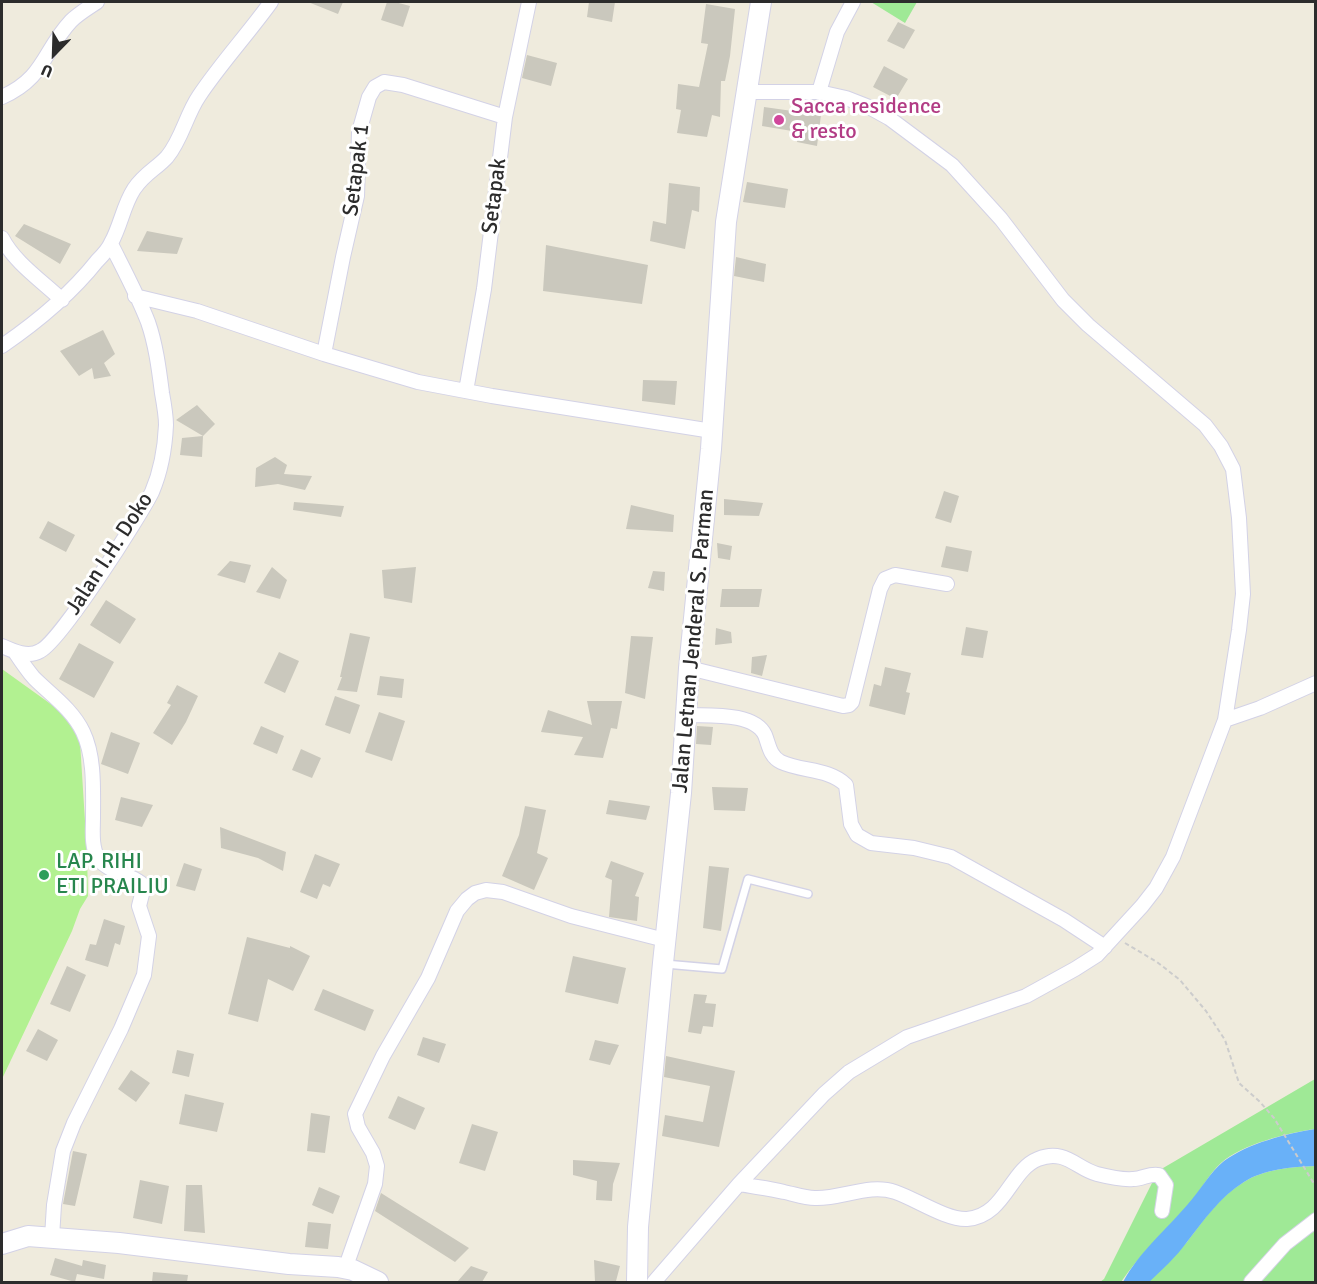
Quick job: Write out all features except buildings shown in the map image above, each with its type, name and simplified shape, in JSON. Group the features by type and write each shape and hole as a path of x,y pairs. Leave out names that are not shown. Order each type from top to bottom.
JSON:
{"street":[{"path":"2,97 26,83 69,22 97,2"},
{"path":"2,346 62,300 111,244 122,211 133,191 144,175 166,158 196,99 271,2"},
{"name":"Setapak","path":"466,391 484,289 505,117 529,2"},
{"name":"Jalan Letnan Jenderal S. Parman","path":"637,1282 638,1227 688,715 689,668 712,431 726,222 761,2"},
{"path":"819,92 837,32 853,2"},
{"name":"Setapak 1","path":"324,354 342,257 357,196 359,132 369,98 375,87 384,82 403,85 505,117"},
{"path":"654,1282 739,1184 824,1094 849,1072 907,1037 1026,996 1097,955 1115,937 1156,888 1182,836 1225,720 1243,594 1239,518 1233,469 1221,446 1205,425 1088,325 1063,300 1001,219 952,165 879,113 846,98 819,92 748,92"},
{"path":"2,238 13,253 62,300"},
{"name":"Jalan I.H. Doko","path":"15,652 28,654 40,652 49,645 83,600 152,491 165,443 166,422 159,370 148,323 111,244"},
{"path":"135,296 197,311 324,354 418,382 712,431"},
{"path":"689,668 843,706 849,705 852,702 880,589 885,579 895,575 947,584"},
{"path":"2,645 15,652 34,677 73,715 84,734 92,776 93,844 97,856 106,867 139,881 144,886 139,906 149,936 144,975 63,1151 54,1205 52,1237"},
{"path":"1225,720 1260,708 1316,683"},
{"path":"688,715 734,717 755,724 764,733 770,750 778,761 795,768 833,775 846,785 851,825 857,835 871,843 914,848 951,856 1064,920 1105,947"},
{"path":"345,1269 375,1184 377,1166 373,1153 358,1127 355,1114 383,1056 428,978 457,911 467,899 475,893 486,890 503,892 571,916 665,940"},
{"path":"739,1184 801,1197 818,1198 885,1189 944,1213 967,1219 991,1210 1028,1166 1038,1159 1062,1157 1094,1173 1109,1177 1133,1179 1153,1173 1159,1175 1166,1185 1162,1211"},
{"path":"1251,1282 1285,1244 1316,1220"},
{"path":"2,1244 28,1236 52,1237 345,1269 366,1275 378,1282"}],"lane":[{"path":"663,963 722,969 748,879 808,894"}],"path":[{"path":"1115,937 1157,962 1180,980 1206,1011 1225,1040 1239,1083 1274,1118 1315,1186"}],"green space":[{"path":"871,2 917,2 905,23"},
{"name":"LAP. RIHI ETI PRAILIU","path":"2,669 66,715 80,742 88,896 2,1079"},
{"path":"1315,1079 1315,1129 1266,1140 1230,1156 1217,1167 1190,1203 1121,1282 1100,1282 1104,1279 1158,1171"},
{"path":"1315,1166 1315,1282 1148,1282 1182,1247 1219,1202 1235,1188 1269,1171"}],"water":[{"path":"1315,1129 1315,1166 1269,1171 1244,1182 1220,1202 1178,1253 1149,1282 1123,1282 1145,1251 1224,1161 1268,1140"}],"place":[{"name":"Sacca residence & resto","path":"779,120"},
{"name":"LAP. RIHI ETI PRAILIU","path":"44,875"}]}
